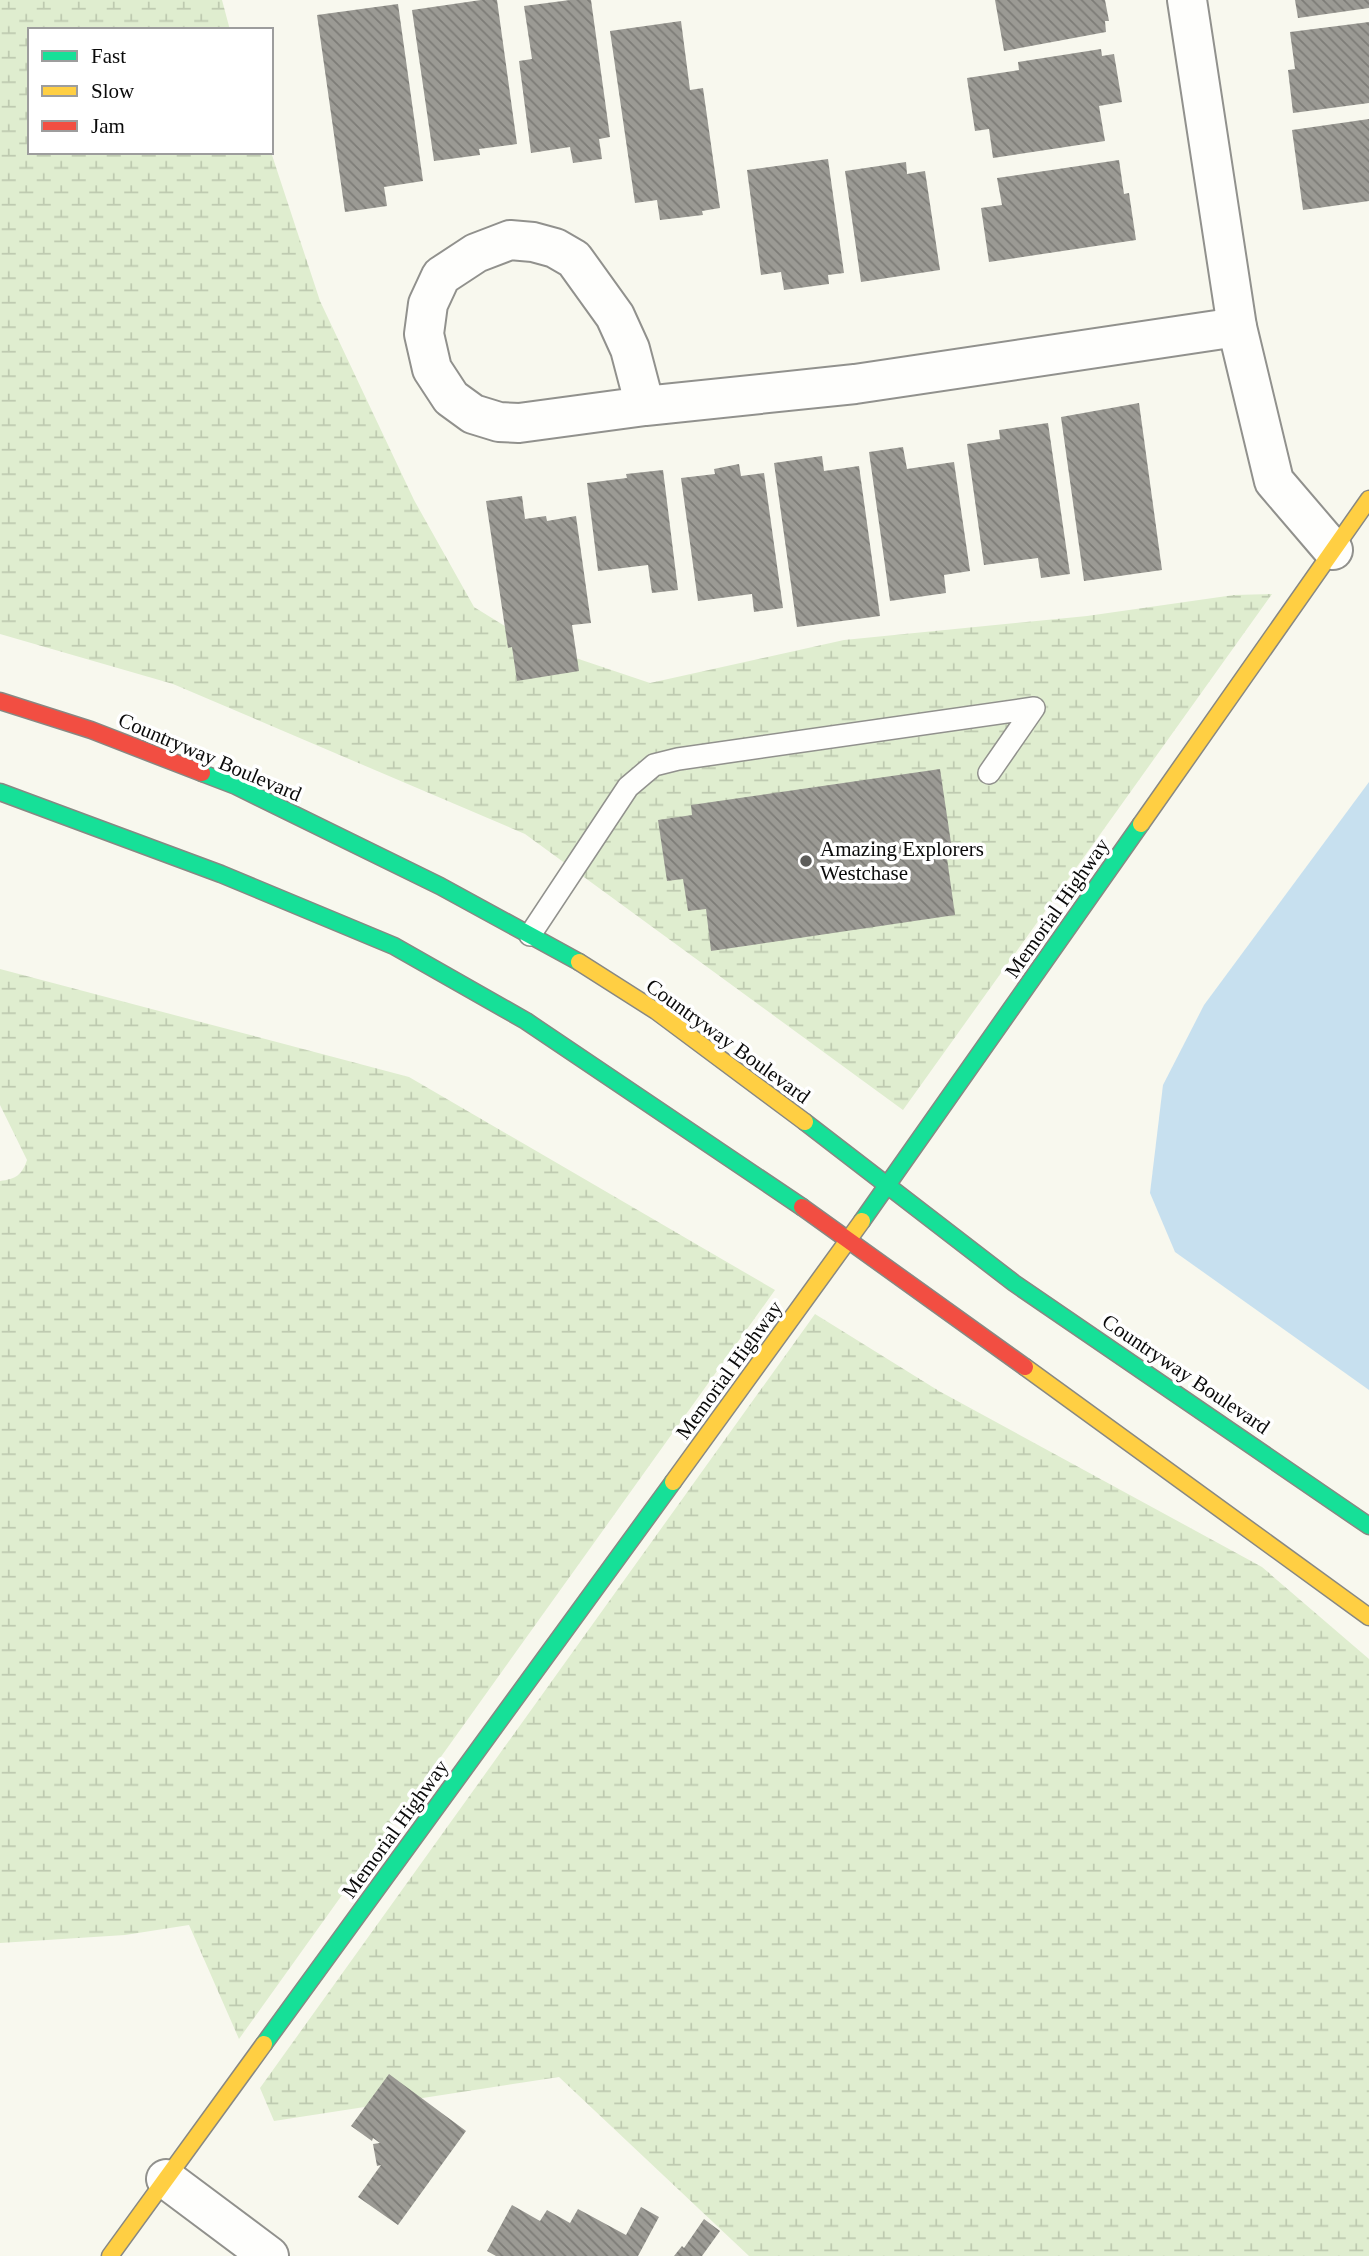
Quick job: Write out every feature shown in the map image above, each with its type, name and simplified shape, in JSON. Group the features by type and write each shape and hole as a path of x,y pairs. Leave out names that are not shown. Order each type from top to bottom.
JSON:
{"street":[{"path":"1187,0 1237,327 1274,481 1333,550"},
{"path":"645,406 630,349 615,316 574,259 555,248 510,240 476,253 441,276 428,304 424,334 432,369 451,398 473,414 499,422 519,423 645,406 855,384 1237,327"},
{"name":"Memorial Highway","path":"110,2256 850,1239 1369,499"},
{"name":"Countryway Boulevard","path":"0,701 91,730 236,786 440,886 569,956 656,1012 888,1184 1014,1283 1369,1526"},
{"path":"0,792 221,874 394,946 526,1021 850,1239 1369,1617"},
{"path":"166,2179 269,2256"}],"lane":[{"path":"530,934 628,787 654,765 678,759 1034,708 989,773"}],"green space":[{"path":"0,0 222,0 229,28 28,28 28,154 272,154 320,301 414,500 474,607 534,644 650,683 844,640 1087,616 1234,595 1272,594 903,1110 525,834 173,684 0,634"},
{"path":"0,969 409,1077 775,1290 239,2039 189,1925 125,1935 0,1943 0,1181 18,1175 27,1160 0,1105"},
{"path":"815,1314 939,1391 1262,1567 1369,1659 1369,2256 749,2256 559,2077 274,2121 260,2088"}],"water":[{"path":"1369,782 1369,1390 1175,1252 1150,1193 1163,1085 1204,1005"}],"building":[{"path":"497,0 517,144 479,149 480,155 434,161 412,10"},
{"path":"591,0 610,137 599,139 602,159 573,163 570,147 531,153 519,61 532,59 524,6"},
{"path":"995,0 1105,0 1109,21 1105,21 1106,32 1004,51"},
{"path":"1295,0 1369,0 1369,8 1298,18"},
{"path":"398,4 423,181 384,187 387,206 345,212 317,15"},
{"path":"681,21 690,90 703,88 720,208 702,211 703,215 660,220 657,200 635,203 610,31"},
{"path":"1369,22 1369,103 1293,113 1288,70 1295,69 1290,32"},
{"path":"1101,49 1102,56 1114,54 1122,102 1099,106 1105,141 993,158 989,129 975,131 967,78 1019,70 1018,62"},
{"path":"1369,119 1369,201 1303,210 1292,130"},
{"path":"828,159 844,273 828,275 829,284 784,290 781,272 761,275 747,170"},
{"path":"1119,160 1124,194 1129,193 1136,240 989,262 981,208 1002,205 997,178"},
{"path":"906,162 907,174 925,171 940,270 861,282 845,171"},
{"path":"1139,403 1162,570 1084,581 1061,417"},
{"path":"1048,423 1070,574 1041,578 1038,558 984,565 967,444 1000,439 999,430"},
{"path":"903,447 907,469 954,462 970,571 944,575 946,593 890,601 869,452"},
{"path":"822,456 824,471 859,466 880,616 797,627 774,463"},
{"path":"739,464 741,476 764,473 783,608 754,612 752,594 698,601 681,478 715,474 714,469"},
{"path":"663,470 678,590 652,593 648,565 598,571 587,483 627,478 626,474"},
{"path":"522,496 525,519 546,516 547,521 576,516 591,623 572,625 579,671 517,681 512,647 508,648 486,501"},
{"name":"Amazing Explorers Westchase","path":"940,769 951,843 945,844 955,915 711,951 706,909 688,911 683,879 667,881 658,820 692,815 691,805"},
{"path":"389,2074 466,2131 398,2225 358,2197 381,2165 377,2166 373,2144 380,2143 373,2138 372,2141 351,2126"},
{"path":"512,2205 540,2221 547,2210 570,2223 578,2209 626,2235 641,2207 659,2217 638,2256 496,2256 487,2251"},
{"path":"704,2219 720,2231 702,2256 674,2256 682,2246 684,2248"}],"traffic: fast":[{"path":"202,773 236,786 440,886 579,962"},
{"path":"0,792 221,874 394,946 526,1021 802,1207"},
{"path":"862,1221 1141,824"},
{"path":"805,1122 1014,1283 1369,1526"},
{"path":"264,2044 673,1482"}],"traffic: slow":[{"path":"1141,824 1369,499"},
{"path":"579,962 656,1011 805,1122"},
{"path":"673,1482 862,1221"},
{"path":"1025,1367 1369,1617"},
{"path":"110,2256 264,2044"}],"traffic: jam":[{"path":"0,701 91,730 202,773"},
{"path":"802,1207 1025,1367"}],"place":[{"name":"Amazing Explorers Westchase","path":"806,861"}]}
